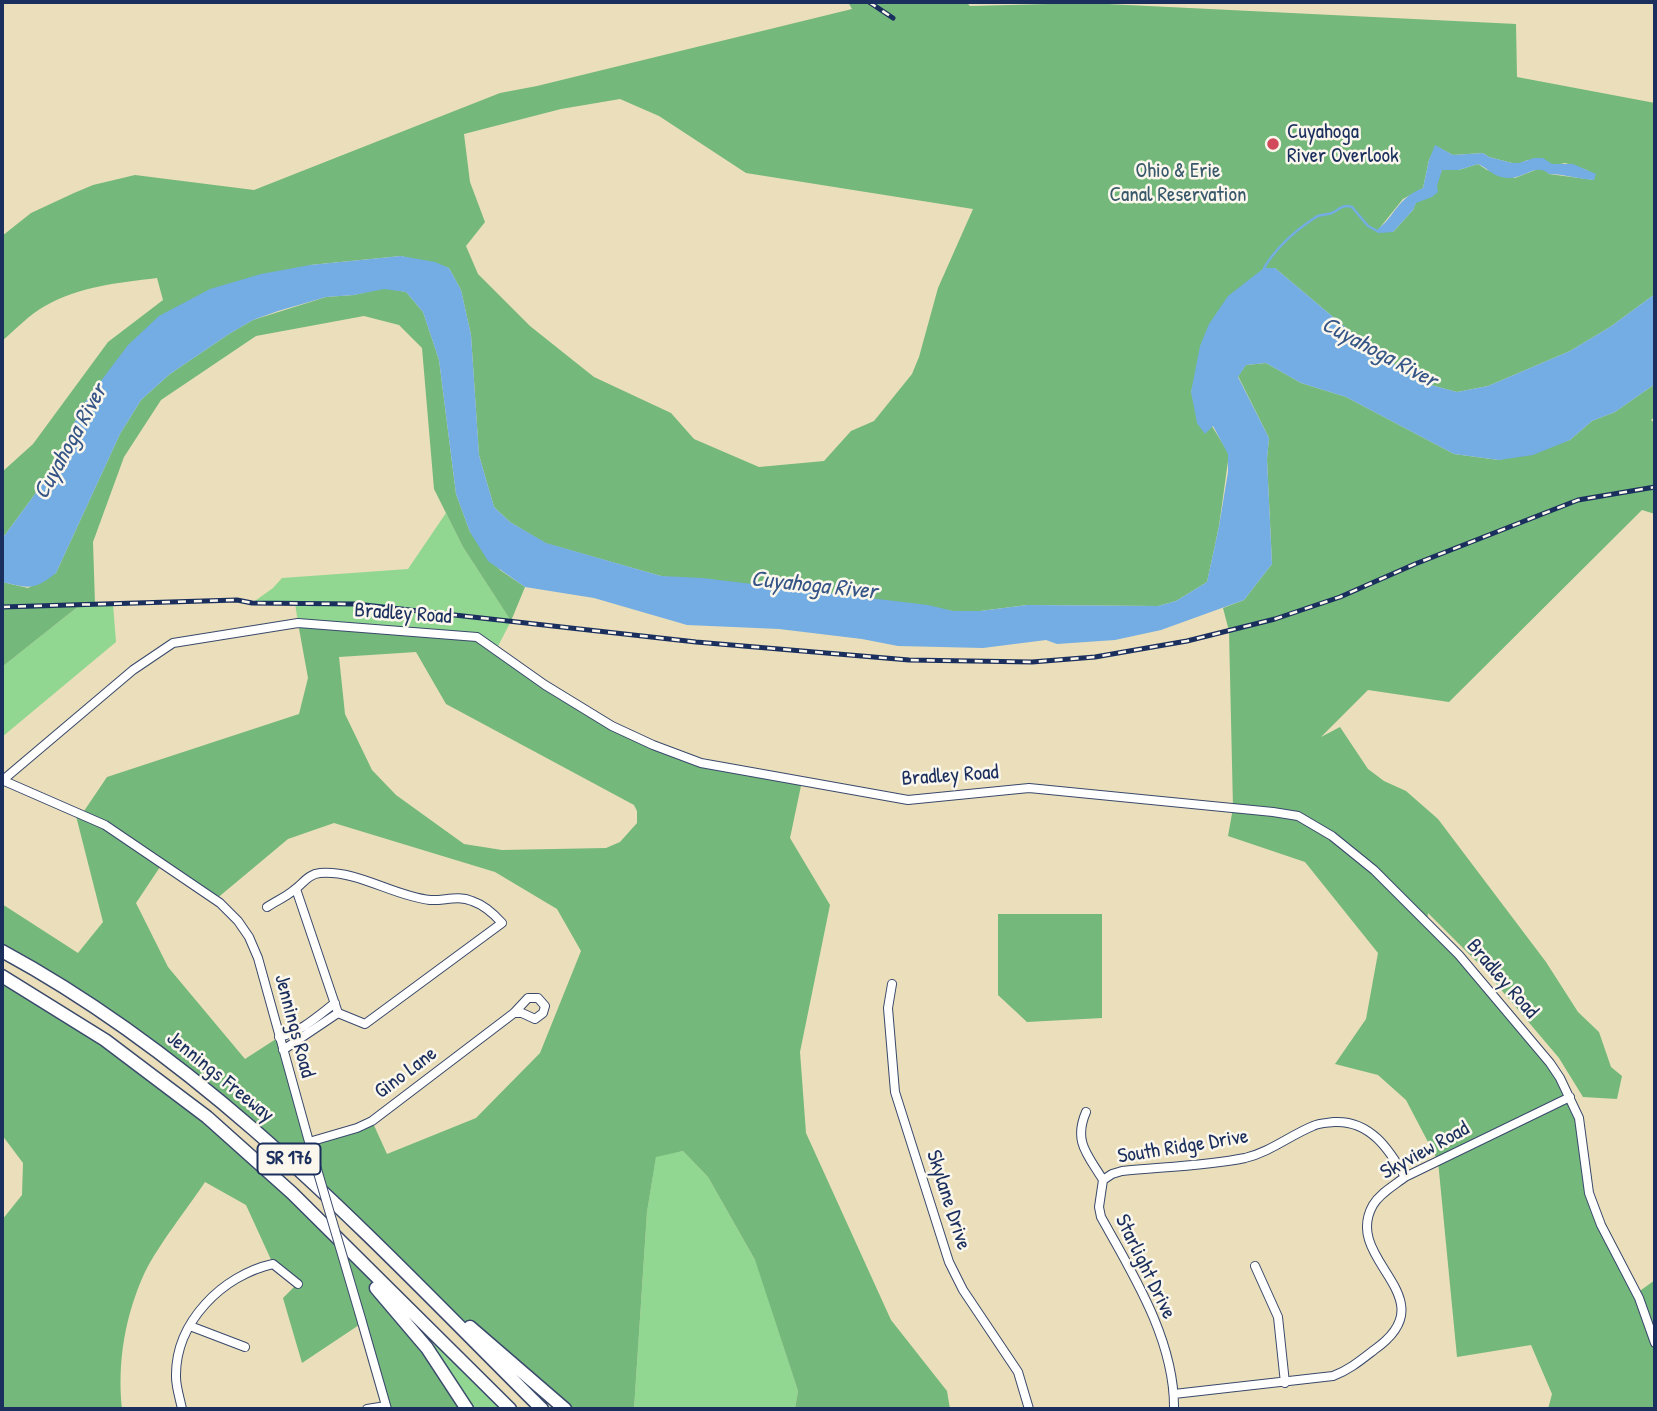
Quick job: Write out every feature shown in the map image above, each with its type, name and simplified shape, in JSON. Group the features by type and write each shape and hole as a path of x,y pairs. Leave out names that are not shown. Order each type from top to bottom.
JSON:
{"highway":[{"name":"Jennings Freeway","path":"2,951 106,1014 196,1080 285,1156 542,1409"},
{"name":"Jennings Freeway","path":"2,976 94,1033 170,1087 247,1152 292,1193 510,1409"},
{"path":"329,1231 414,1330 467,1409"},
{"path":"432,1299 491,1344 565,1409"}],"street":[{"name":"Bradley Road","path":"2,780 133,670 173,643 298,623 478,637 554,691 612,726 701,763 908,800 1029,788 1298,816 1332,835 1374,870 1459,955 1550,1063 1579,1118 1589,1193 1601,1225 1637,1294 1655,1343"},
{"name":"Jennings Road","path":"2,780 105,825 220,903 238,920 249,937 258,958 386,1408"},
{"path":"267,907 296,889 302,880 318,873 346,875 419,898 433,900 454,897 472,900 494,913 502,923 365,1024 337,1008 296,889"},
{"name":"Skylane Drive","path":"892,984 888,1008 895,1092 949,1262 963,1290 1018,1372 1029,1409"},
{"path":"279,1037 290,1034 337,1008"},
{"path":"282,1050 337,1008"},
{"name":"Gino Lane","path":"310,1145 372,1121 514,1013"},
{"name":"Skyview Road","path":"1174,1394 1321,1378 1345,1371 1386,1342 1402,1316 1403,1304 1371,1248 1366,1228 1373,1204 1405,1177 1570,1097"},
{"path":"1086,1112 1079,1133 1081,1144 1104,1180"},
{"name":"South Ridge Drive","path":"1104,1180 1122,1171 1242,1158 1268,1150 1315,1125 1343,1122 1358,1125 1376,1137 1405,1177"},
{"name":"Starlight Drive","path":"1104,1180 1098,1207 1101,1217 1147,1303 1163,1347 1174,1394 1174,1409"},
{"path":"182,1409 176,1376 181,1349 190,1326 206,1301 253,1269 273,1264 298,1284"},
{"path":"1255,1266 1278,1317 1285,1382"},
{"path":"190,1326 245,1347"},
{"path":"367,1409 386,1408"}],"green space":[{"name":"Ohio & Erie Canal Reservation","path":"848,2 966,2 970,6 1087,3 1516,24 1517,77 1655,103 1655,294 1610,327 1570,351 1488,386 1457,392 1420,382 1364,343 1275,268 1197,371 1191,392 1229,454 1219,526 1207,582 1176,601 1158,606 1027,605 980,611 953,611 661,576 545,543 510,522 494,507 479,455 471,335 461,290 449,268 401,256 310,265 82,406 61,452 58,469 46,479 2,539 2,472 33,444 108,342 163,300 157,278 85,290 58,299 39,310 2,341 2,236 31,213 93,185 135,175 254,190 500,93 852,9","holes":["620,99 659,116 746,173 973,209 938,288 912,374 874,421 851,431 824,461 759,467 694,439 671,413 594,377 530,326 478,274 466,246 485,222 470,182 464,134 561,109","1436,146 1453,155 1483,153 1519,164 1527,160 1556,165 1565,163 1587,170 1594,180 1549,174 1544,169 1515,178 1487,170 1478,164 1459,170 1442,170 1426,198 1416,202 1413,210 1393,232 1378,230 1403,199 1423,188 1429,160"]},
{"path":"384,288 406,292 423,312 439,360 456,494 470,532 500,570 525,587 511,621 463,547 434,489 422,348 399,325 364,316 256,336 161,400 124,457 93,542 95,604 80,605 2,667 2,582 28,588 56,573 120,434 141,400 170,374 253,320 326,297 354,295"},
{"path":"1266,363 1301,383 1346,397 1454,454 1499,460 1570,440 1592,421 1615,412 1655,384 1655,417 1651,420 1655,423 1655,514 1642,510 1449,702 1368,690 1321,737 1340,727 1368,769 1384,781 1406,791 1438,819 1546,962 1578,1012 1599,1032 1611,1067 1622,1076 1617,1099 1583,1097 1559,1058 1481,966 1428,913 1427,923 1550,1063 1579,1118 1589,1193 1637,1293 1655,1280 1655,1409 1548,1409 1552,1394 1531,1345 1457,1357 1438,1161 1406,1100 1378,1075 1335,1064 1366,1019 1378,953 1305,862 1228,836 1233,808 1229,631 1223,608 1244,600 1272,564 1267,459 1269,438 1238,376 1246,365"},
{"path":"446,513 463,547 511,621 496,650 298,623 295,603 252,603 282,578 408,569"},
{"path":"113,604 116,642 2,737 2,667 80,605"},
{"path":"298,623 477,637 612,726 701,763 802,781 790,838 830,905 800,1052 806,1133 891,1320 947,1391 950,1409 795,1409 798,1391 755,1260 708,1177 683,1151 656,1157 647,1212 634,1409 565,1409 432,1299 196,1080 2,951 2,904 78,953 103,922 75,812 82,814 107,777 299,714 308,678","holes":["416,652 446,704 634,805 637,823 620,842 606,848 502,850 464,844 396,795 372,770 345,714 339,657","334,823 495,872 557,909 581,951 540,1053 476,1118 387,1154 372,1121 309,1141 279,1037 245,1059 168,967 136,903 162,864 215,900 288,839"]},
{"path":"998,914 1102,914 1102,1018 1027,1022 998,995"},
{"path":"2,976 149,1071 329,1231 398,1312 467,1409 387,1409 362,1323 302,1363 283,1298 297,1284 273,1264 246,1205 205,1182 158,1250 138,1288 124,1339 122,1409 2,1409 2,1220 22,1195 23,1163 2,1135"},
{"path":"683,1151 708,1177 756,1262 798,1391 795,1409 634,1409 647,1212 656,1156"},
{"path":"442,1342 510,1409 467,1409 427,1348"}],"water":[{"path":"1435,145 1453,155 1483,153 1512,163 1543,158 1552,164 1573,164 1596,174 1594,180 1535,170 1514,178 1503,178 1478,164 1459,170 1442,170 1438,192 1416,203 1393,232 1380,233 1377,230 1402,202 1423,188"},
{"name":"Cuyahoga River","path":"401,256 435,262 449,268 461,290 471,335 479,455 494,507 510,522 546,543 661,576 702,578 928,605 953,611 980,611 1027,605 1158,606 1176,601 1207,582 1228,472 1228,454 1213,426 1205,434 1197,423 1191,392 1200,346 1209,324 1228,296 1264,268 1275,268 1364,343 1420,382 1457,392 1488,386 1570,351 1610,327 1655,294 1655,384 1615,412 1592,421 1570,440 1533,455 1499,460 1454,454 1346,397 1301,383 1266,363 1246,365 1238,377 1269,438 1267,459 1272,564 1244,600 1161,630 1115,640 1057,644 1046,640 983,648 898,646 779,629 687,625 594,598 525,587 488,561 470,532 456,494 439,360 423,312 406,292 384,289 326,297 253,320 170,374 141,400 120,434 56,573 42,583 30,586 2,582 2,539 46,479 58,469 61,452 82,406 128,345 159,316 210,289 261,274 310,265"}],"waterway":[{"path":"1264,268 1280,247 1301,228 1316,217 1343,207 1352,207 1368,226 1379,232"}],"railway":[{"path":"869,2 893,18"},
{"path":"2,607 237,600 252,603 356,604 696,642 909,660 1032,662 1095,657 1187,641 1275,619 1340,597 1415,564 1578,500 1655,487"}],"place":[{"name":"Cuyahoga River Overlook","path":"1273,144"}]}
